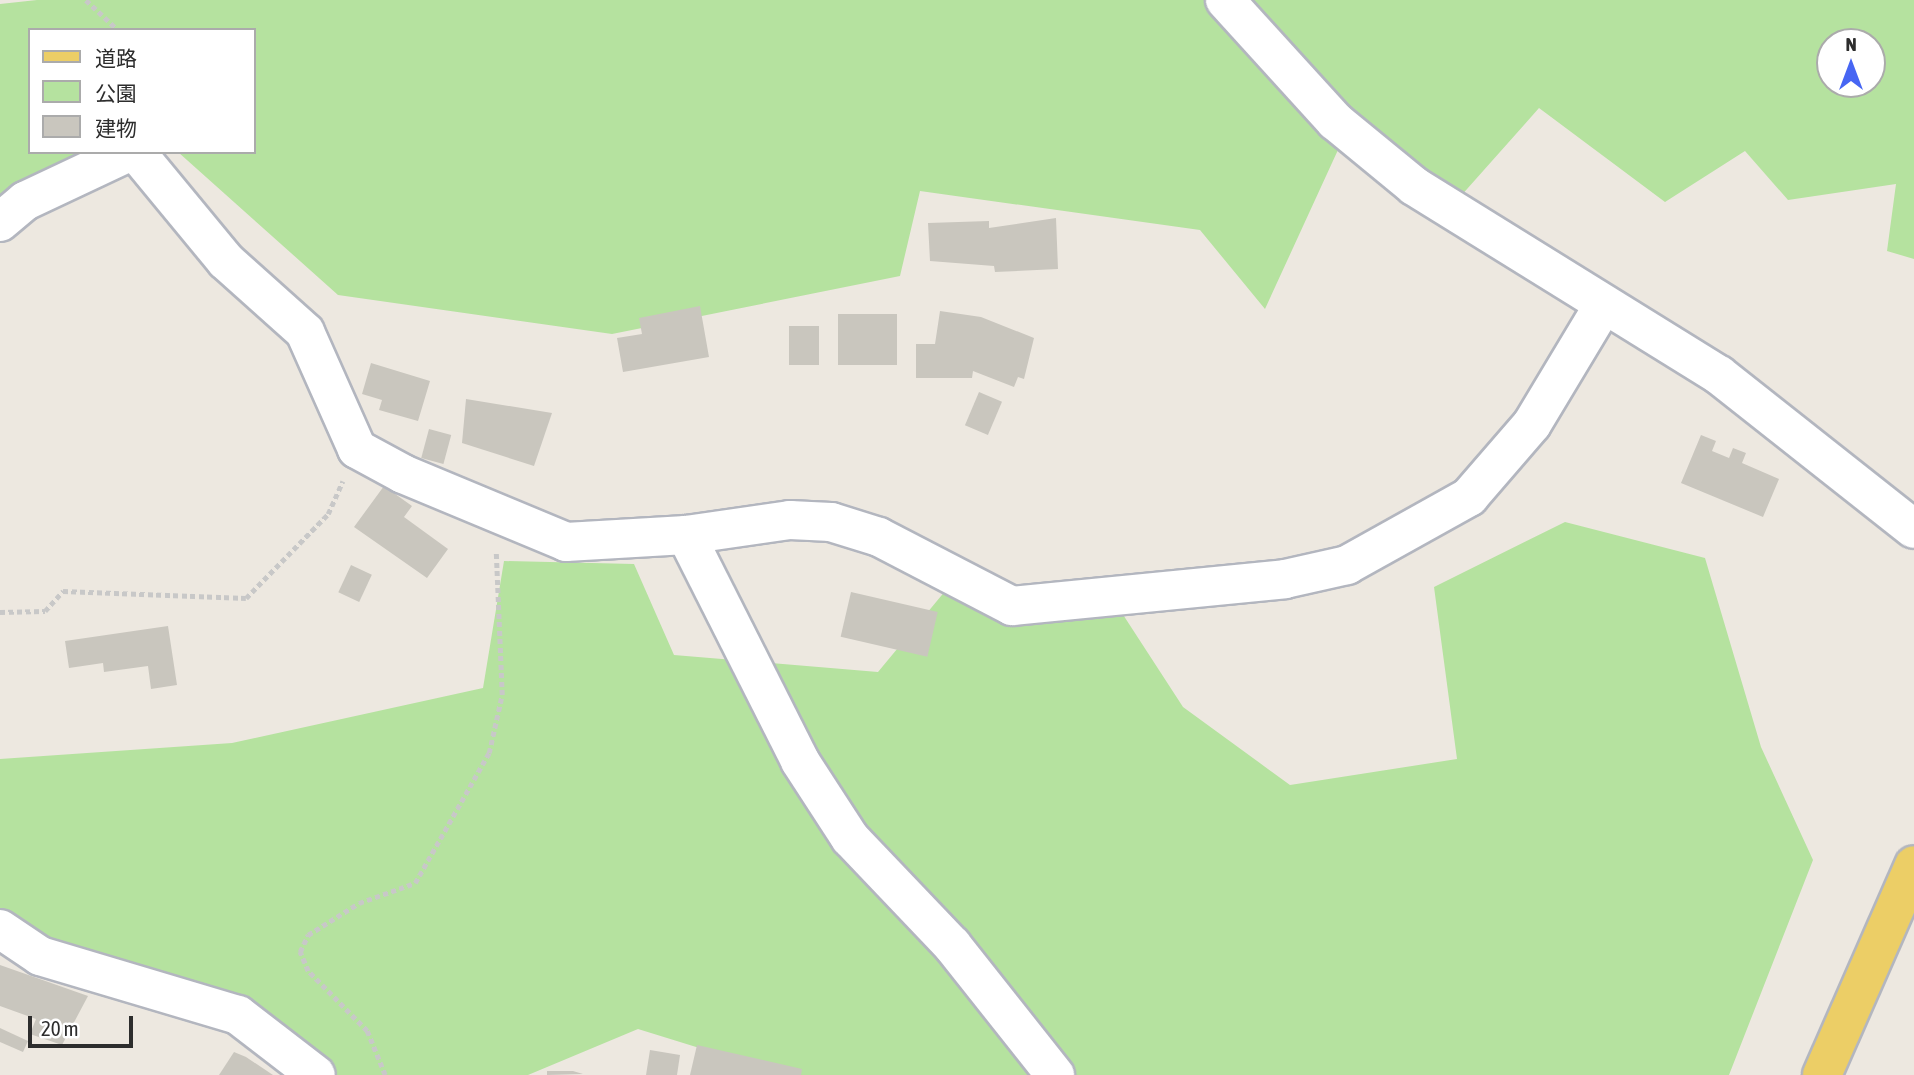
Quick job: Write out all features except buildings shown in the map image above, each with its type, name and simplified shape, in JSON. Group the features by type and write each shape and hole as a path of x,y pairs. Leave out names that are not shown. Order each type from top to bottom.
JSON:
{"main road":[{"path":"1822,1075 1914,866"}],"street":[{"path":"1224,0 1335,121 1414,186 1603,306 1719,375 1914,529"},
{"path":"0,222 25,201 125,154"},
{"path":"138,154 226,261 305,332 357,449 502,521 566,542 686,535 790,520 831,522 879,537 1012,606 1285,579 1347,565 1469,497 1532,424 1603,306"},
{"path":"686,535 800,761 850,838 952,945 1055,1075"},
{"path":"0,929 40,956 238,1015 316,1075"}],"path":[{"path":"86,0 116,28"},
{"path":"0,612 45,611 63,591 246,598 328,514 357,449"},
{"path":"385,1075 367,1031 308,971 300,952 308,935 359,903 415,883 489,753 502,695 493,566 502,521"}],"green space":[{"path":"37,0 1914,0 1914,259 1887,251 1896,184 1788,200 1745,151 1665,202 1539,108 1451,207 1354,115 1265,309 1200,230 920,191 900,276 612,334 338,295 180,154 256,154 256,28 28,28 28,154 99,154 0,233 0,4"},
{"path":"1565,522 1705,558 1761,747 1813,860 1729,1075 787,1075 638,1029 528,1075 326,1075 0,929 0,759 232,743 483,688 504,561 634,564 674,655 878,672 951,584 1107,590 1183,707 1290,785 1457,759 1434,587"}]}
